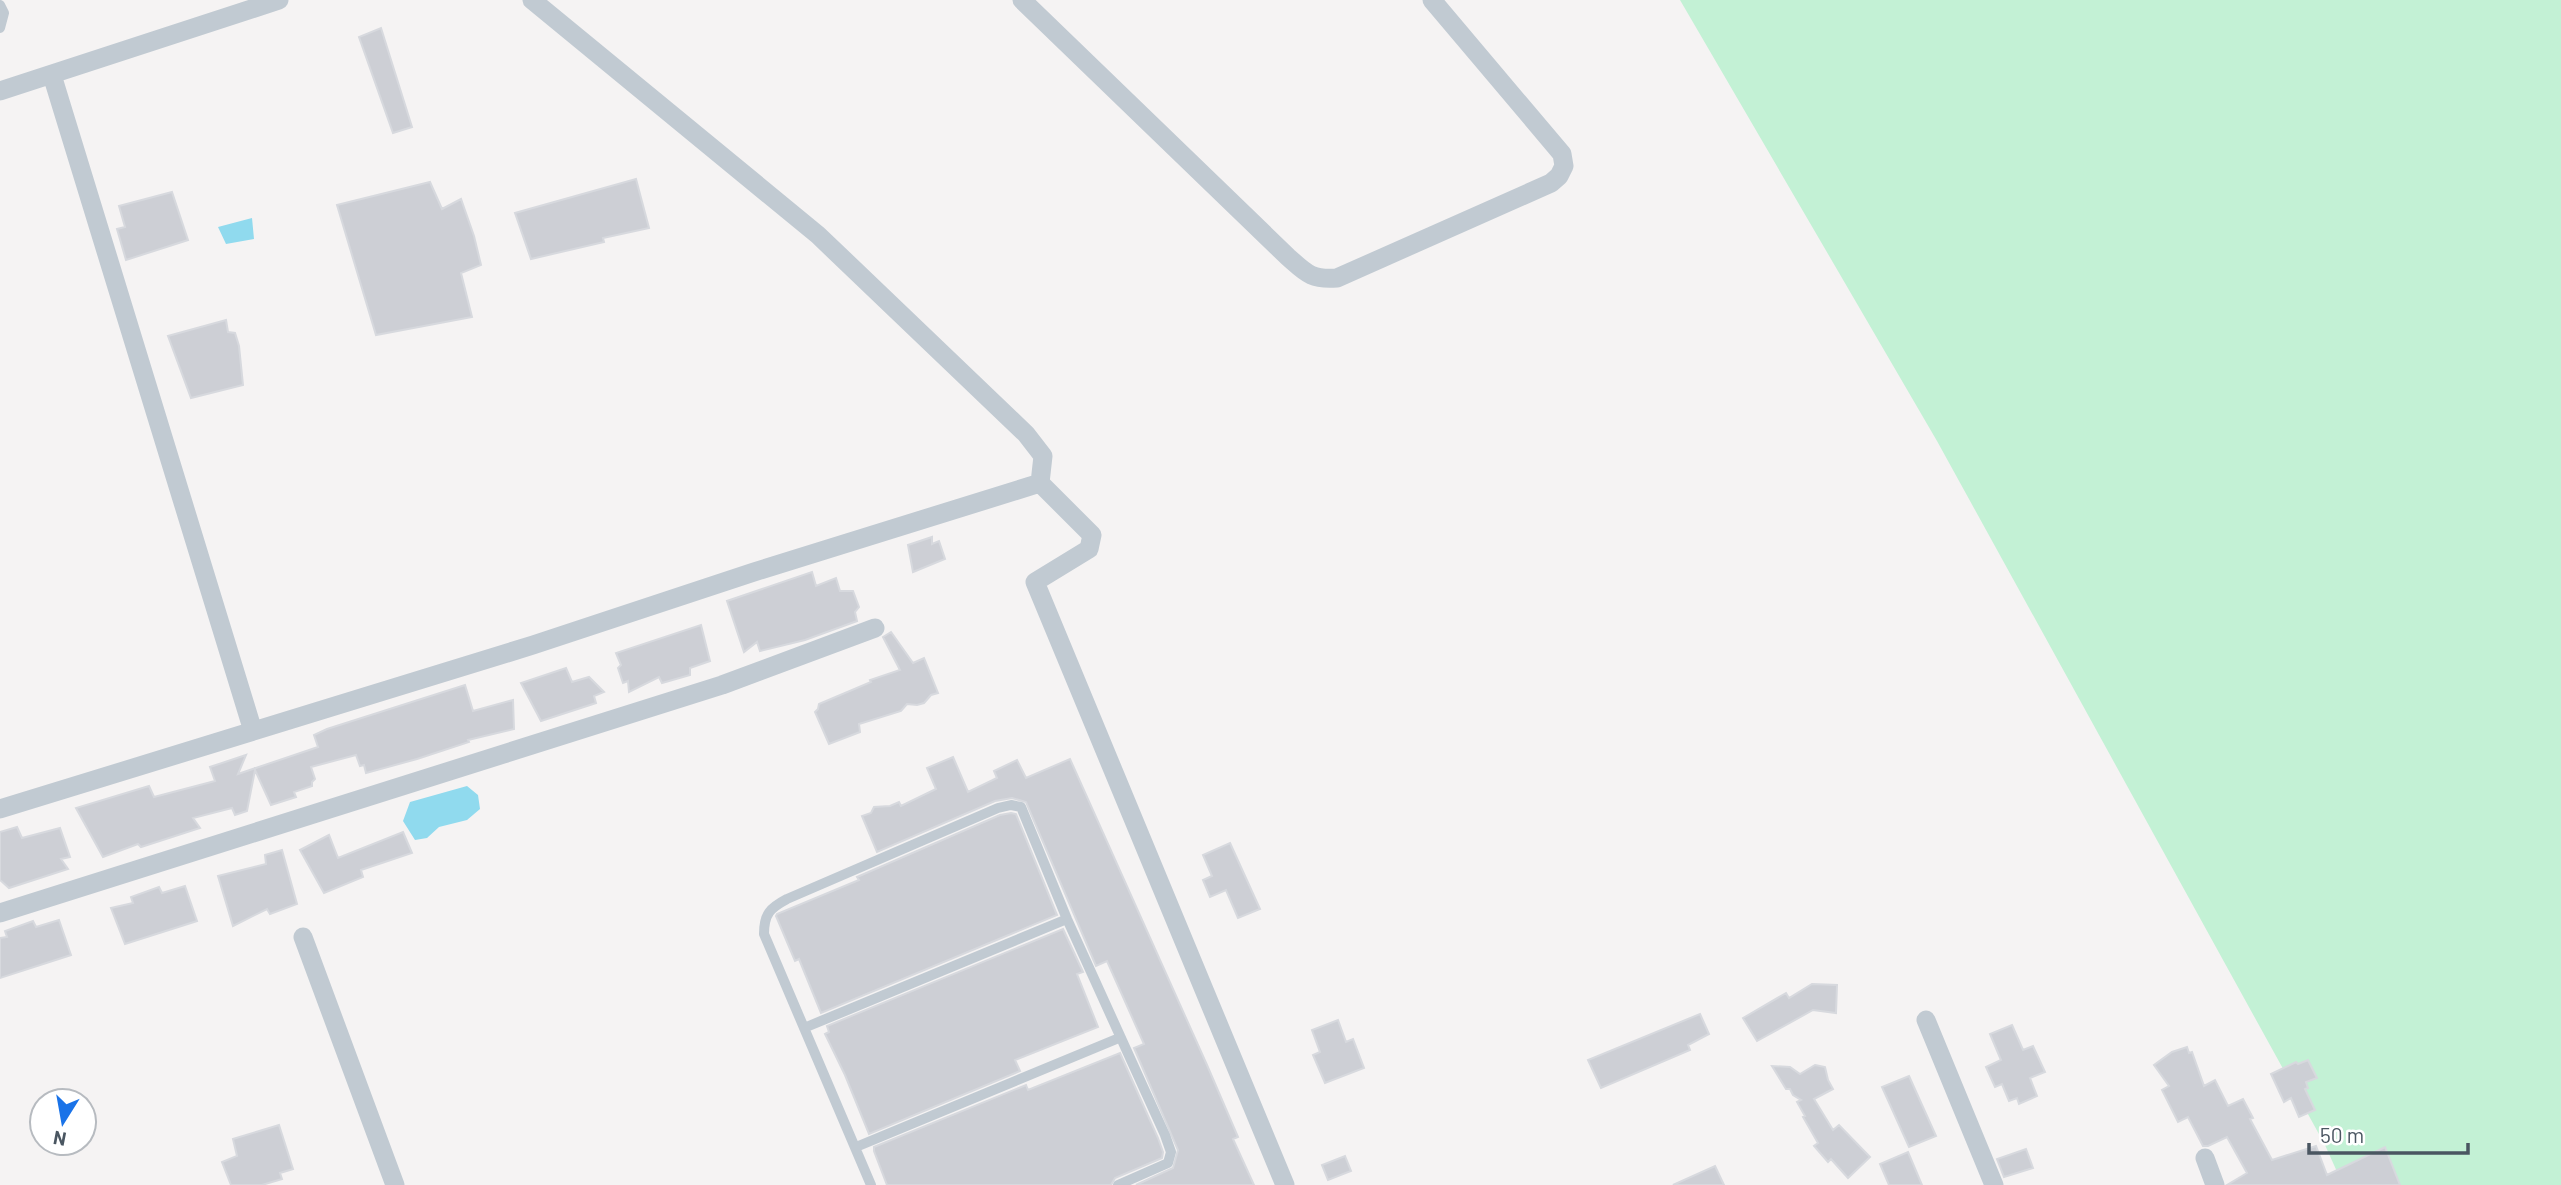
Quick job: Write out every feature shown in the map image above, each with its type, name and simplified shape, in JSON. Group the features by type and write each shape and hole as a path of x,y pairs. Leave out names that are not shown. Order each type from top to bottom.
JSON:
{"street":[{"path":"0,91 279,0"},
{"path":"532,0 828,245 1026,434 1043,456 1040,483"},
{"path":"1022,0 1288,257 1310,277 1323,279 1337,278 1513,202 1551,183 1559,176 1564,166 1562,154 1432,0"},
{"path":"52,75 253,731"},
{"path":"0,809 519,649 1040,483"},
{"path":"1040,483 1092,535 1089,549 1035,582 1285,1185"},
{"path":"0,913 722,685 875,628"},
{"path":"303,937 395,1185"},
{"path":"1926,1020 1994,1185"},
{"path":"2206,1158 2216,1185"}],"lane":[{"path":"0,5 4,13 0,28"},
{"path":"871,1185 764,934 764,917 773,906 998,808 1011,805 1021,807 1067,919 1171,1152 1168,1163 1118,1185"},
{"path":"804,1028 1067,919"},
{"path":"856,1147 1119,1038"}],"green space":[{"path":"1680,0 2561,0 2561,1185 2343,1185 2325,1145 1937,441"}],"water":[{"path":"252,218 254,239 226,244 218,227"},
{"path":"467,786 478,795 480,809 467,820 439,827 427,838 415,840 403,821 410,802"}],"building":[{"path":"381,28 412,127 393,133 359,37"},
{"path":"636,179 649,228 603,238 604,242 531,259 515,213"},
{"path":"430,182 442,209 461,199 474,236 481,265 461,273 472,317 376,335 337,205"},
{"path":"172,192 188,240 126,260 117,229 125,227 119,206"},
{"path":"226,320 228,332 235,333 239,346 243,385 191,398 168,336"},
{"path":"932,537 932,544 939,541 945,559 913,572 908,545"},
{"path":"812,572 816,586 836,578 840,591 853,591 859,607 855,612 857,621 805,640 760,651 757,642 744,652 727,601"},
{"path":"701,625 710,661 690,668 690,675 662,683 659,677 629,692 628,681 623,683 618,668 621,665 616,653"},
{"path":"891,632 913,663 924,658 938,693 931,695 924,703 907,704 901,711 859,724 860,732 829,744 815,712 819,704 871,682 870,680 900,670 883,637"},
{"path":"566,668 572,682 589,677 604,692 594,696 596,703 541,721 521,683"},
{"path":"465,685 473,711 513,700 514,729 468,740 469,742 417,759 366,773 364,765 360,766 356,755 311,767 315,779 312,786 294,792 296,797 271,805 255,770 247,811 235,815 232,808 193,818 200,828 141,847 138,844 103,857 76,808 149,786 154,797 215,781 210,767 246,755 238,774 318,747 314,735 327,729"},
{"path":"953,757 968,792 997,778 994,771 1017,760 1026,778 1070,759 1207,1065 1238,1137 1233,1139 1254,1185 1136,1185 1173,1168 1178,1150 1134,1048 1144,1044 1107,961 1096,966 1026,802 1012,798 995,801 877,852 862,816 871,813 874,807 890,806 899,802 901,806 936,789 927,768"},
{"path":"1016,814 1057,915 821,1013 799,959 795,961 777,914 859,880 857,877 1000,815"},
{"path":"17,827 22,838 60,828 70,857 61,859 68,869 9,888 0,880 0,832"},
{"path":"403,832 412,853 361,870 363,877 324,893 300,850 329,835 338,858"},
{"path":"1230,843 1260,909 1238,918 1226,890 1210,897 1203,880 1212,876 1203,855"},
{"path":"282,850 297,904 270,914 267,909 233,926 218,876 266,864 265,855"},
{"path":"185,886 197,921 125,944 111,908 133,903 131,897 159,887 162,893"},
{"path":"59,920 71,955 0,978 0,938 7,937 5,931 33,921 36,927"},
{"path":"1063,929 1083,972 1077,974 1098,1027 1015,1060 1020,1071 869,1134 825,1034 829,1032 827,1026"},
{"path":"1812,984 1837,985 1836,1013 1813,1010 1757,1041 1743,1018 1786,993 1789,998"},
{"path":"1700,1014 1709,1034 1688,1045 1690,1050 1601,1088 1588,1060"},
{"path":"1338,1020 1346,1042 1353,1039 1364,1068 1325,1083 1313,1055 1320,1052 1312,1030"},
{"path":"2012,1025 2023,1050 2033,1046 2045,1072 2030,1078 2037,1096 2019,1104 2017,1098 2009,1101 2002,1084 1995,1087 1986,1067 2001,1060 1990,1034"},
{"path":"2187,1047 2189,1053 2192,1052 2204,1086 2215,1080 2228,1106 2243,1099 2253,1118 2250,1119 2272,1160 2316,1146 2327,1175 2385,1147 2400,1185 2227,1185 2247,1173 2227,1137 2203,1146 2188,1117 2178,1122 2162,1090 2169,1086 2154,1065 2172,1052"},
{"path":"1120,1053 1158,1138 1163,1152 1162,1158 1115,1178 1111,1185 887,1185 874,1147 1026,1085 1028,1090"},
{"path":"2308,1060 2317,1078 2306,1082 2308,1088 2305,1089 2315,1110 2299,1117 2291,1098 2284,1102 2271,1074 2296,1062 2298,1064"},
{"path":"1815,1065 1825,1067 1833,1089 1814,1099 1833,1130 1839,1125 1870,1157 1848,1178 1831,1159 1828,1162 1814,1146 1818,1143 1797,1102 1801,1100 1793,1095 1790,1089 1786,1089 1772,1066 1790,1067 1800,1074"},
{"path":"1909,1076 1936,1136 1909,1147 1882,1087"},
{"path":"279,1125 293,1169 280,1173 282,1179 262,1185 231,1185 222,1162 237,1156 233,1139"},
{"path":"2026,1149 2033,1168 2004,1177 1997,1159"},
{"path":"1908,1152 1922,1185 1889,1185 1880,1164"},
{"path":"1345,1156 1351,1171 1328,1180 1322,1165"},
{"path":"1715,1166 1724,1185 1673,1185"}]}
